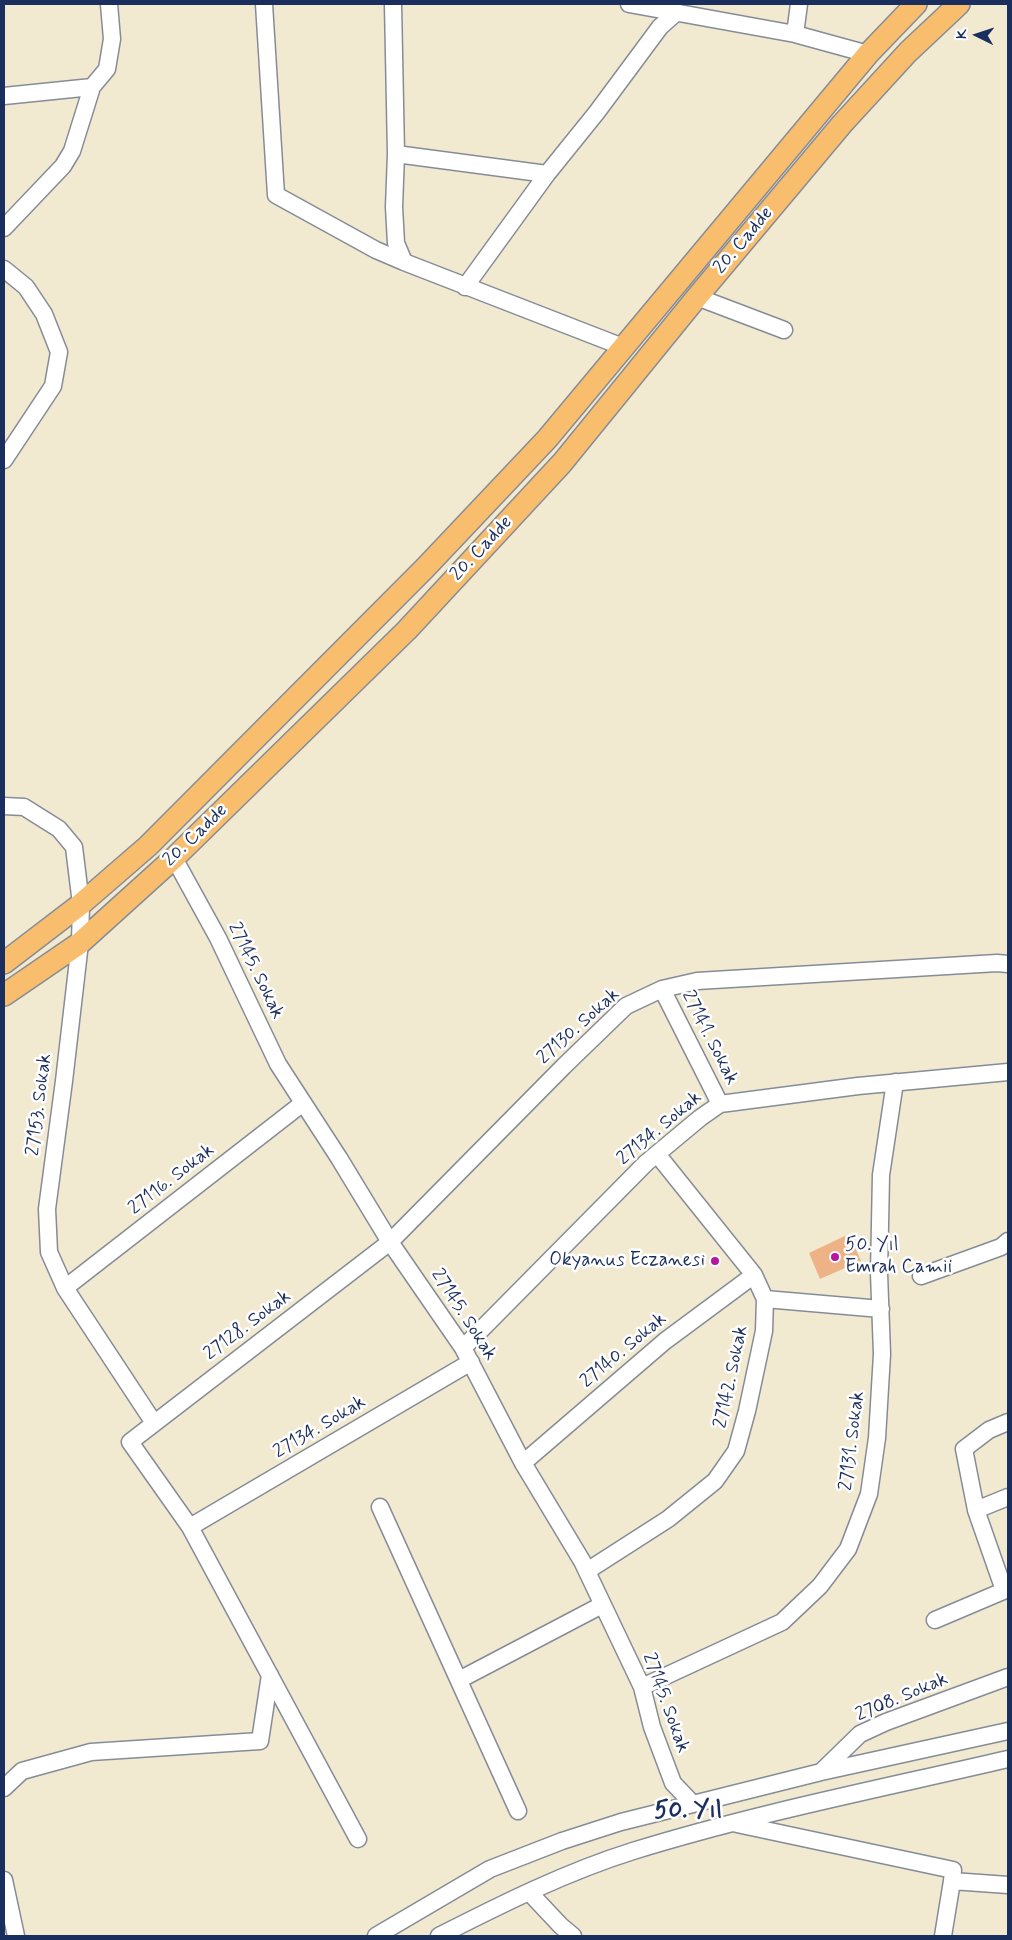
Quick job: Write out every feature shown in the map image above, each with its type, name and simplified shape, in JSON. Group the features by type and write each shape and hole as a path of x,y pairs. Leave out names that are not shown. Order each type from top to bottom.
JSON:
{"main road":[{"path":"4,963 81,904 148,846 425,568 547,439 868,54 916,4"},
{"path":"908,52 942,4"},
{"path":"908,52 959,4"},
{"name":"20. Cadde","path":"4,995 80,943 174,858 407,630 562,463 697,296 842,124 908,52"}],"street":[{"path":"4,228 63,166 72,151 92,87 107,69 112,39 109,4"},
{"path":"264,4 276,195 376,250 465,287 623,347"},
{"path":"393,4 396,154 394,207 396,243 404,262"},
{"path":"629,4 795,34 868,54"},
{"path":"795,34 799,4"},
{"path":"465,287 547,174 597,112 660,27 677,12"},
{"path":"4,96 92,87"},
{"path":"396,154 547,174"},
{"path":"4,269 26,287 44,314 59,352 53,386 4,460"},
{"path":"697,296 784,330"},
{"name":"27153. Sokak","path":"4,806 24,808 59,829 74,847 81,904 80,943 47,1209 48,1252 65,1288 154,1423"},
{"name":"27145. Sokak","path":"174,858 218,938 278,1064 339,1158 390,1242 467,1355 523,1463 582,1560 642,1686 652,1727 673,1783 693,1804"},
{"name":"27130. Sokak","path":"390,1242 626,1006 662,989 697,981 997,963 1008,964"},
{"name":"27141. Sokak","path":"662,989 720,1104"},
{"name":"27134. Sokak","path":"190,1528 467,1355 657,1154 720,1104 896,1082 1008,1072"},
{"name":"27131. Sokak","path":"642,1686 782,1622 820,1586 848,1549 869,1494 876,1438 882,1354 880,1273 881,1175 896,1082"},
{"name":"27116. Sokak","path":"65,1288 303,1103"},
{"name":"27142. Sokak","path":"586,1571 668,1519 714,1481 736,1451 747,1412 764,1331 765,1299 754,1275 657,1154"},
{"path":"921,1276 1001,1247 1008,1241"},
{"name":"27128. Sokak","path":"190,1528 130,1442 390,1242"},
{"name":"27140. Sokak","path":"523,1463 666,1341 754,1275"},
{"path":"765,1299 881,1309"},
{"path":"935,1620 1006,1590 976,1510 964,1449 989,1430 1008,1422"},
{"path":"976,1510 1008,1497"},
{"path":"380,1507 518,1811"},
{"path":"190,1528 358,1839"},
{"path":"459,1680 602,1605"},
{"path":"4,1788 22,1771 91,1752 260,1741 270,1675"},
{"name":"2708. Sokak","path":"821,1772 860,1734 886,1722 1008,1677"},
{"path":"376,1936 490,1869 562,1841 621,1822 821,1772 1008,1731"},
{"path":"439,1936 506,1901 631,1852 733,1823 1008,1759"},
{"path":"733,1823 952,1876 1008,1885"},
{"path":"943,1936 952,1876"},
{"path":"4,1880 16,1936"},
{"path":"530,1892 561,1926 573,1936"}],"building":[{"name":"50. Yıl Emrah Camii","path":"849,1234 861,1261 820,1279 809,1253"}],"place":[{"name":"50. Yıl Emrah Camii","path":"835,1257"},
{"name":"Okyanus Eczanesi","path":"715,1261"}],"district":[{"name":"50. Yıl","path":"688,1812"}]}
